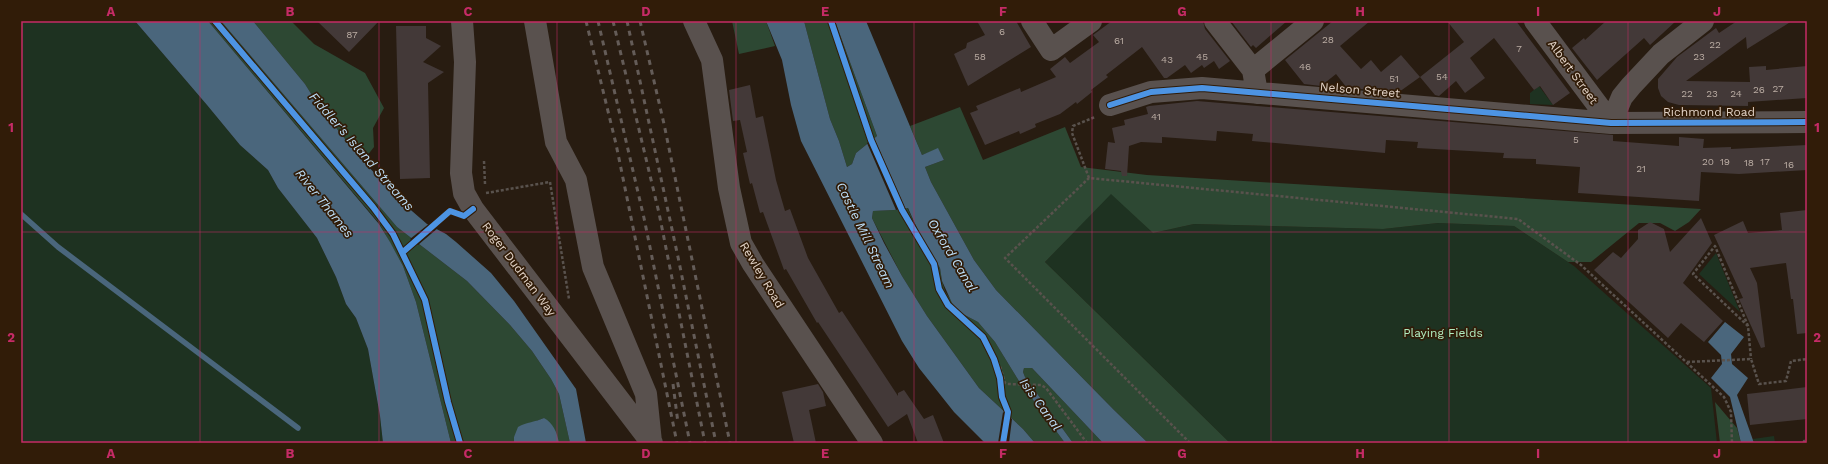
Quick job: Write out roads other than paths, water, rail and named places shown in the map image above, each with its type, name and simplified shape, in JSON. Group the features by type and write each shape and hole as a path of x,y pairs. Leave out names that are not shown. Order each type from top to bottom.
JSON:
{"street":[{"name":"Roger Dudman Way","path":"462,21 465,62 462,172 464,193 473,209 651,442"},
{"path":"535,21 556,142 576,180 593,267 646,394 651,442"},
{"name":"Rewley Road","path":"694,21 712,60 729,188 741,243 872,443"},
{"path":"1032,21 1051,50 1092,21"},
{"path":"1215,21 1253,70 1257,93"},
{"path":"1253,70 1312,21"},
{"name":"Albert Street","path":"1536,21 1611,123"},
{"path":"1611,123 1622,97 1631,86 1661,54 1703,21"},
{"name":"Nelson Street","path":"1110,105 1151,92 1194,88 1611,123"},
{"name":"Richmond Road","path":"1611,123 1807,122"}],"water":[{"name":"River Thames","path":"135,21 208,21 379,224 403,266 416,302 451,443 383,443 380,416 368,349 356,318 346,304 336,277 317,238 278,188 268,170 240,145"},
{"path":"221,21 253,21 305,84 320,108 363,161 405,205 427,224 446,234 491,273 514,301 576,389 586,443 570,443 559,394 551,379 532,351 510,325 467,281 397,227"},
{"path":"766,21 804,21 830,119 847,167 852,164 856,153 877,136 835,21 866,21 922,155 938,148 944,160 925,167 931,182 974,260 996,290 1148,443 1103,443 1032,368 1024,368 1023,372 1025,377 1073,443 1065,443 1019,381 995,342 978,322 959,312 952,303 942,281 940,268 920,235 908,208 873,211 872,218 884,243 902,276 927,316 979,388 1023,429 1035,443 985,443 954,412 919,368 902,341 801,141 791,105 782,60"},
{"path":"1725,322 1744,337 1731,354 1732,364 1748,378 1737,395 1754,443 1741,443 1730,397 1711,378 1722,364 1721,355 1708,342"},
{"path":"544,418 550,422 554,428 559,443 514,443 514,437 518,427"}],"waterway":[{"path":"21,214 58,247 298,428"}],"railway":[{"path":"586,21 616,144 677,443"},
{"path":"598,21 644,218 690,443"},
{"path":"613,21 659,213 705,443"},
{"path":"627,21 678,257 716,443"},
{"path":"640,21 664,124 730,443"},
{"path":"673,384 678,423"}],"water label":[{"name":"Fiddler's Island Streams","path":"362,151"},
{"name":"Castle Mill Stream","path":"866,235"},
{"name":"Oxford Canal","path":"953,255"},
{"name":"Isis Canal","path":"1041,404"}],"park label":[{"name":"Playing Fields","path":"1443,333"}]}
